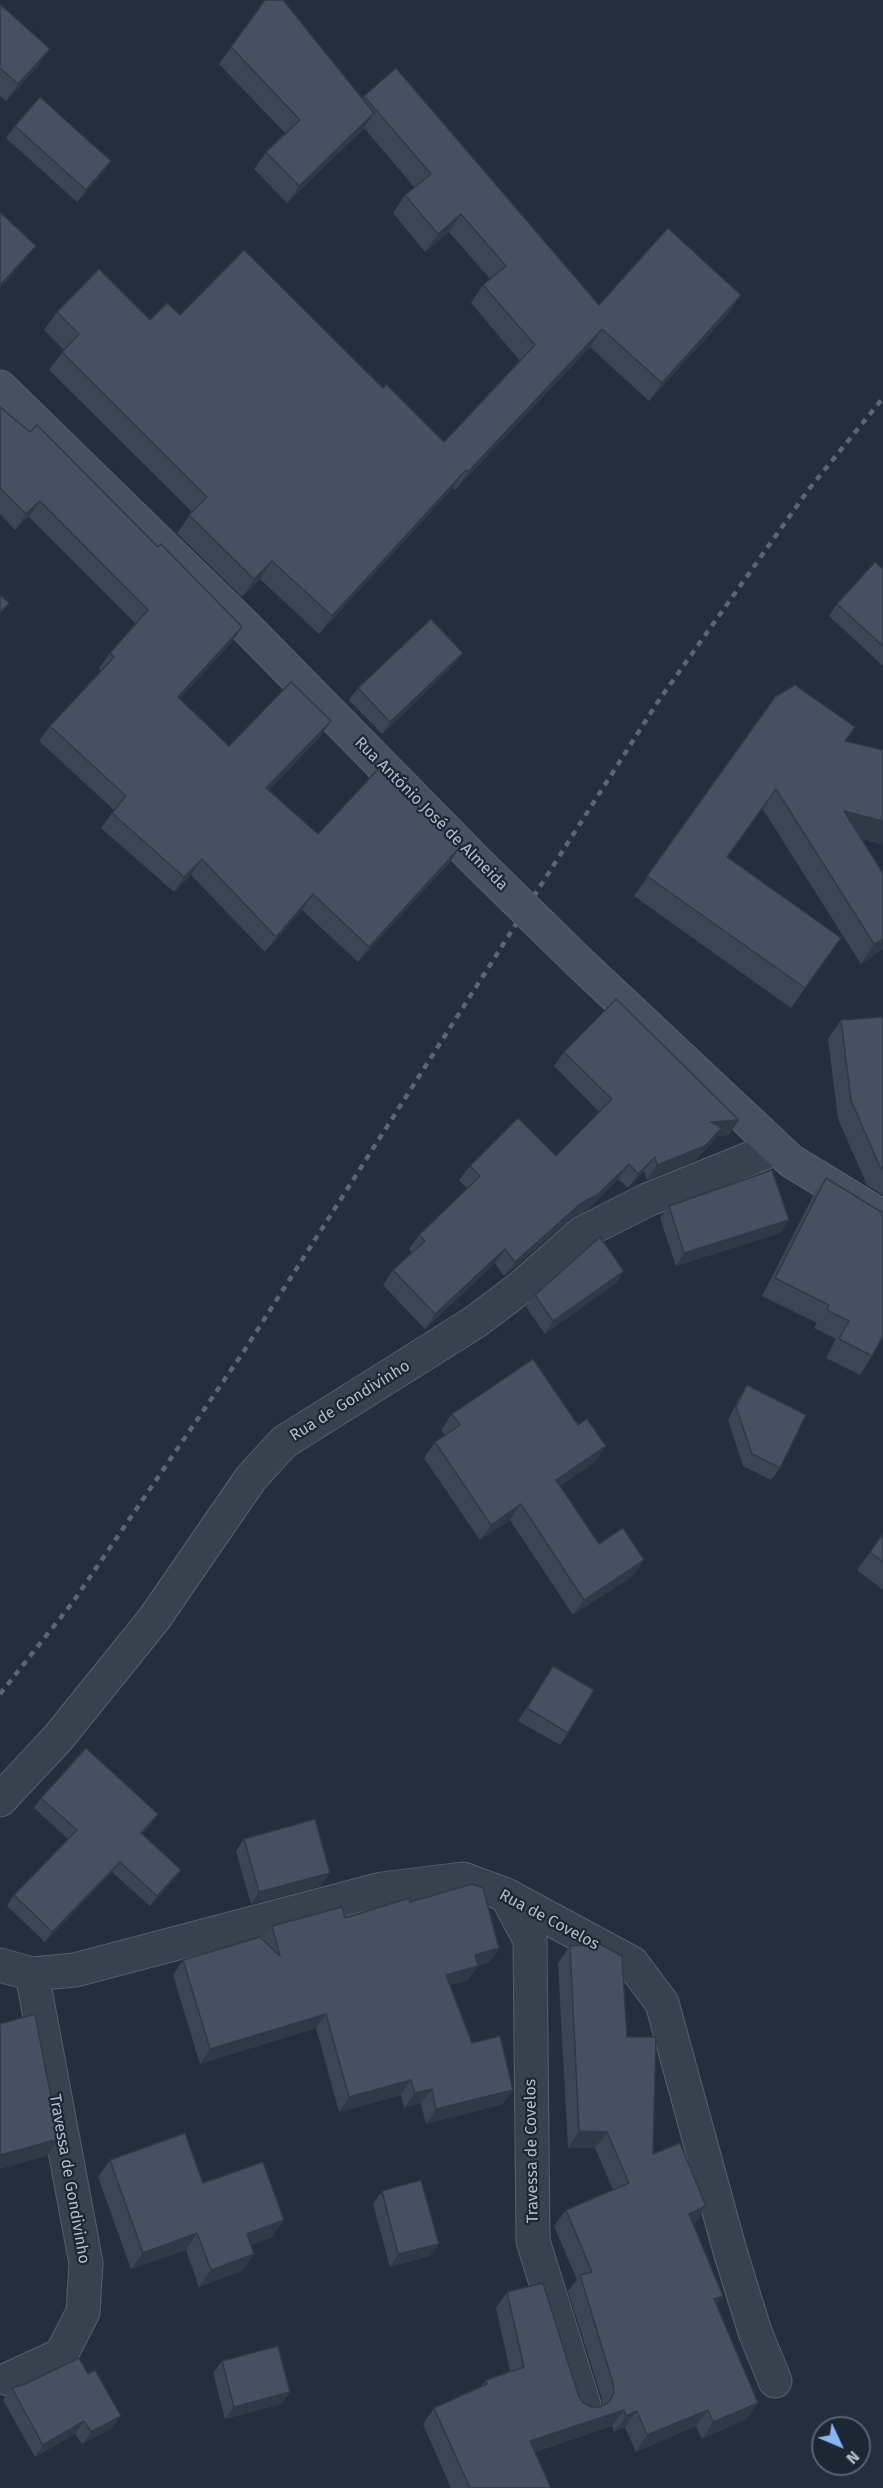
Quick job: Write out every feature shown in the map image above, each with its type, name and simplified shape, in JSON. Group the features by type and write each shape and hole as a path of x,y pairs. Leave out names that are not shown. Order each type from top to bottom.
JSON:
{"main road":[{"name":"Rua António José de Almeida","path":"0,387 249,630 479,864 776,1148 791,1161 883,1217"}],"street":[{"name":"Rua de Gondivinho","path":"0,1800 58,1738 153,1619 251,1478 284,1442 475,1322 520,1288 582,1233 647,1200 776,1148"},
{"name":"Rua de Covelos","path":"32,1974 75,1970 382,1889 463,1879 506,1895 632,1964 662,2003 730,2250 755,2332 775,2381"},
{"name":"Travessa de Covelos","path":"506,1895 530,1940 533,2241 584,2405"},
{"path":"0,1965 32,1974"},
{"name":"Travessa de Gondivinho","path":"9,2379 61,2355 83,2312 86,2263 32,1974"}],"building":[{"path":"265,0 283,0 374,113 299,186 266,152 300,120 231,47"},
{"path":"0,4 50,49 18,84 0,68"},
{"path":"396,68 599,305 668,228 741,295 662,383 602,329 468,472 466,470 332,616 272,561 254,579 189,515 207,497 62,352 79,334 57,312 99,269 150,320 167,303 180,315 244,250 383,388 386,384 444,442 535,345 483,285 506,266 461,214 438,234 405,195 431,174 364,96"},
{"path":"40,97 111,161 86,190 15,126"},
{"path":"0,212 36,246 0,285"},
{"path":"0,407 30,432 37,425 158,547 161,544 242,627 178,697 229,746 291,682 331,721 266,788 318,834 380,767 410,795 408,798 461,846 369,947 313,894 276,937 202,859 184,877 112,813 126,796 50,726 114,657 110,653 148,610 40,501 26,514 0,488"},
{"path":"875,562 883,569 883,646 837,604"},
{"path":"0,595 9,603 0,613"},
{"path":"431,619 463,653 390,722 358,688"},
{"path":"795,685 855,727 845,741 883,750 883,821 844,811 883,873 883,939 874,944 776,789 727,857 841,938 805,988 647,876 775,697"},
{"path":"616,999 739,1120 711,1122 722,1128 705,1146 657,1165 655,1157 638,1174 629,1164 598,1194 580,1204 515,1262 505,1249 435,1314 393,1270 425,1241 419,1235 480,1176 470,1166 518,1118 556,1156 612,1099 564,1052"},
{"path":"883,1017 883,1169 880,1167 851,1100 841,1020"},
{"path":"772,1170 789,1220 684,1253 669,1206"},
{"path":"826,1178 883,1213 883,1336 872,1356 839,1339 849,1321 827,1310 829,1305 775,1278"},
{"path":"600,1237 624,1271 553,1321 535,1295"},
{"path":"533,1359 578,1425 587,1419 606,1446 556,1480 599,1544 623,1528 644,1560 584,1600 521,1504 491,1525 435,1442 460,1425 452,1414"},
{"path":"747,1385 806,1415 780,1468 752,1454 736,1407"},
{"path":"883,1534 883,1562 870,1552"},
{"path":"553,1666 594,1690 568,1733 527,1708"},
{"path":"86,1748 158,1814 141,1833 181,1870 157,1896 120,1862 52,1932 14,1895 77,1830 41,1798"},
{"path":"315,1819 330,1873 259,1892 244,1839"},
{"path":"472,1884 483,1888 499,1948 475,1955 478,1966 446,1975 472,2043 500,2036 513,2090 436,2109 432,2089 415,2093 411,2080 349,2097 326,2014 210,2049 183,1960 260,1937 280,1956 272,1926 342,1907 345,1918 409,1898 410,1902"},
{"path":"600,1944 622,1956 627,2037 656,2037 653,2154 680,2143 706,2206 689,2214 723,2296 714,2299 758,2403 713,2422 708,2410 647,2435 637,2411 626,2416 624,2410 530,2441 551,2488 470,2488 434,2408 487,2384 486,2380 524,2367 507,2292 543,2283 582,2402 591,2407 600,2407 609,2402 614,2393 613,2383 580,2275 592,2272 566,2210 629,2183 607,2132 579,2131 570,1946"},
{"path":"35,2014 59,2139 0,2155 0,2024"},
{"path":"185,2133 203,2183 263,2162 284,2220 247,2234 254,2254 211,2270 197,2233 143,2253 110,2160"},
{"path":"421,2180 439,2244 398,2254 382,2191"},
{"path":"278,2346 290,2392 234,2407 222,2361"},
{"path":"79,2358 88,2374 95,2370 121,2416 91,2432 84,2421 43,2445 12,2388"}],"railway":[{"path":"0,1694 73,1602 244,1351 657,703 809,489 883,398"}]}
